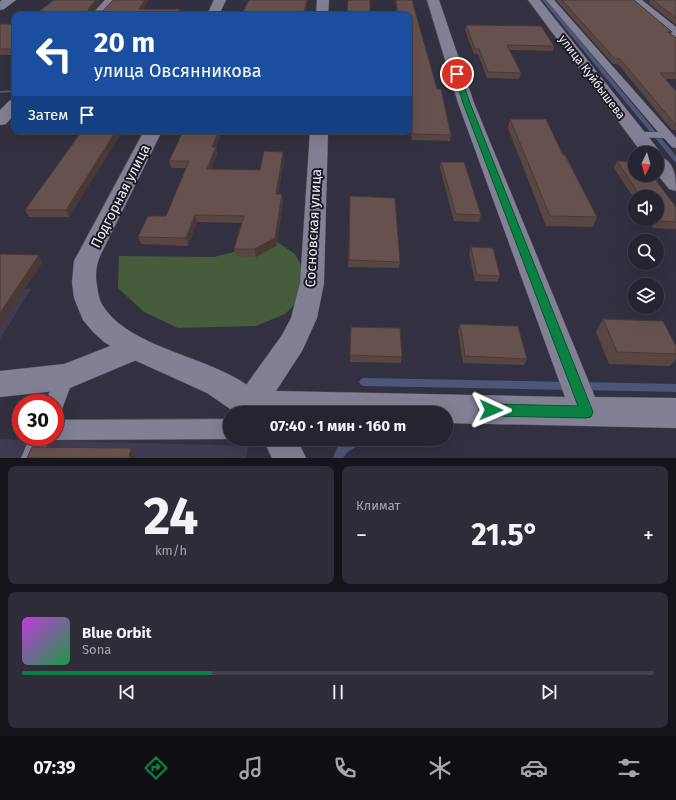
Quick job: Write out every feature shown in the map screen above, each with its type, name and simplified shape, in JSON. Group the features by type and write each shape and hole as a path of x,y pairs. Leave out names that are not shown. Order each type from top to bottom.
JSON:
{"street":[{"path":"0,7 10,0"},
{"path":"101,12 111,0"},
{"path":"214,12 220,0"},
{"path":"322,12 323,0"},
{"path":"433,0 466,103 586,412"},
{"name":"улица Куйбышева","path":"534,0 646,146"},
{"path":"635,0 676,32"},
{"path":"0,120 12,107"},
{"name":"Подгорная улица","path":"136,348 109,330 99,321 91,310 86,298 84,285 86,261 151,134"},
{"name":"Сосновская улица","path":"256,406 292,343 304,318 312,283 319,134"},
{"path":"664,170 676,185"},
{"path":"0,384 65,377 136,348 216,382 250,406"},
{"path":"453,411 676,414"},
{"path":"283,446 290,458"}],"lane":[{"path":"550,0 676,145"},
{"path":"637,135 667,135"},
{"path":"58,394 65,377"},
{"path":"64,430 223,429"},
{"path":"31,458 36,446"}],"shaded area":[{"path":"0,289 31,289 0,339"},
{"path":"0,439 12,439 12,446 64,446 64,441 248,446 246,458 0,458"}],"green space":[{"path":"276,241 295,254 304,270 301,298 285,314 256,326 178,328 144,312 118,288 119,256 214,257"}],"building":[{"path":"54,0 96,0 88,9 89,11 103,11 113,0 145,0 139,9 180,9 178,12 38,12"},
{"path":"249,0 307,0 304,12 243,12"},
{"path":"348,0 370,0 370,12 347,12"},
{"path":"396,0 412,0 437,89 441,89 451,135 413,134 412,12 398,12"},
{"path":"562,0 634,0 672,32 668,32 676,38 676,73 660,73 676,91 676,124 620,59 615,59"},
{"path":"653,0 676,0 676,18"},
{"path":"0,24 12,24 12,49 0,49"},
{"path":"466,25 541,26 554,46 507,45 521,73 488,72 479,49 475,49"},
{"path":"510,119 546,119 563,155 565,155 597,217 550,216"},
{"path":"80,134 114,134 66,210 25,210"},
{"path":"182,134 218,134 212,147 216,147 207,169 260,170 264,151 283,152 276,194 282,194 275,238 254,249 234,249 244,216 195,215 186,238 138,237 148,216 166,216 189,161 169,161"},
{"path":"617,161 628,162 628,178"},
{"path":"441,162 464,162 481,215 456,214"},
{"path":"631,182 657,182 663,190 636,190"},
{"path":"664,191 676,207 676,222 664,221"},
{"path":"350,196 395,198 400,262 349,260"},
{"path":"471,247 493,248 500,276 477,275"},
{"path":"0,254 39,255 0,313"},
{"path":"603,319 663,321 676,346 676,354 617,352"},
{"path":"460,324 518,326 527,359 465,356"},
{"path":"351,327 400,328 402,357 350,355"},
{"path":"32,447 131,448 129,458 27,458"}],"waterway":[{"path":"544,0 676,160"},
{"path":"0,92 12,91"},
{"path":"364,382 569,386"},
{"path":"582,386 676,388"},
{"path":"338,458 342,449 347,446"}],"route":[{"path":"457,74 466,103 586,412 491,410"}]}
